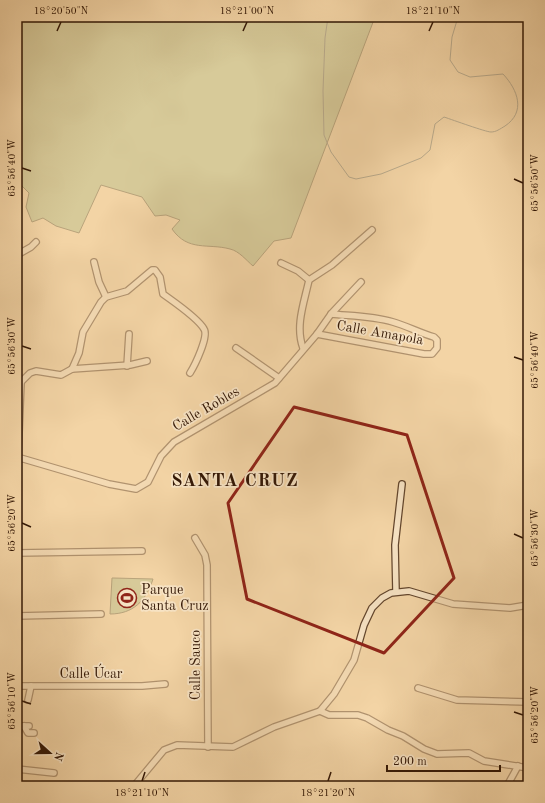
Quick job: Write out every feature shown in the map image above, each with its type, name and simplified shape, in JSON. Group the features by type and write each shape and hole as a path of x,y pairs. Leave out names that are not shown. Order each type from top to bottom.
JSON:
{"street":[{"path":"303,348 299,337 299,326 309,280 332,265 372,230"},
{"path":"17,255 31,248 36,242"},
{"path":"94,262 99,282 106,297"},
{"path":"281,263 309,280"},
{"path":"72,369 79,353 83,332 101,302 106,297 126,291 152,270 155,270 160,277 163,294 188,313 205,329 206,335 190,373"},
{"name":"Calle Robles","path":"17,457 109,484 136,489 148,482 161,456 174,442 275,383 303,348 317,334 331,314 361,282"},
{"name":"Calle Amapola","path":"317,334 424,354 432,354 437,348 437,340 434,336 420,333 395,322 373,317 331,314"},
{"path":"127,366 129,334"},
{"path":"238,347 280,377"},
{"path":"20,382 36,370 61,375 72,369 127,366 147,361"},
{"path":"17,373 20,382 17,482"},
{"path":"396,592 395,545 402,484"},
{"name":"Calle Sauco","path":"195,538 205,555 207,565 208,747"},
{"path":"17,553 142,551"},
{"path":"134,786 164,750 177,745 233,747 274,727 320,711 334,694 354,660 364,625 372,608 382,598 396,592 408,591 453,604 510,608 528,605"},
{"path":"17,616 101,614"},
{"name":"Calle Úcar","path":"17,686 142,686 165,684"},
{"path":"28,700 32,686"},
{"path":"418,688 457,700 528,702"},
{"path":"320,711 329,715 358,716 367,718 388,730 403,736 424,749 437,754 469,753 484,761 528,768"},
{"path":"17,726 26,726 28,733 34,734"},
{"path":"507,786 518,766"},
{"path":"17,769 54,773"}],"highlighted area":[{"path":"294,407 407,435 454,578 384,653 247,599 228,503"}],"green space":[{"path":"17,17 375,17 291,238 274,241 253,266 233,250 222,247 192,244 185,241 172,229 180,220 166,215 155,216 142,197 101,185 79,233 56,226 43,218 32,222 26,207 29,193 17,181"},
{"name":"Parque Santa Cruz","path":"112,578 153,579 147,594 138,605 125,612 110,614"}],"waterway":[{"path":"328,17 325,38 323,91 324,135 331,152 349,177 356,179 381,174 421,158 430,150 435,124 444,117 491,132 505,126 516,114 518,108 516,94 513,87 503,74 470,77 458,72 450,60 452,37 458,17"}],"place":[{"name":"Parque Santa Cruz","path":"127,598"}],"district":[{"name":"SANTA CRUZ","path":"235,481"}]}
